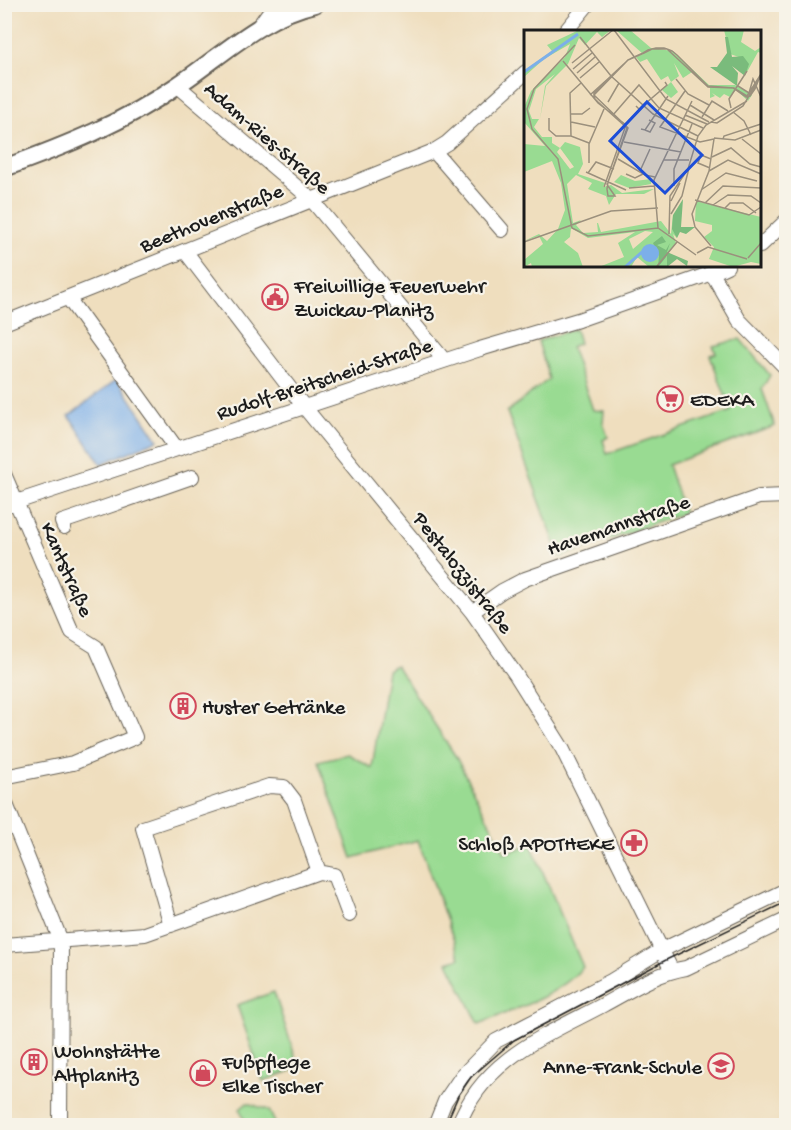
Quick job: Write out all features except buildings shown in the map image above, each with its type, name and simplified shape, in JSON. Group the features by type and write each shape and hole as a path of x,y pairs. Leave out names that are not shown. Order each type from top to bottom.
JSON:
{"main road":[{"path":"4,168 111,125 178,86 257,27 292,9 315,4"}],"street":[{"path":"257,27 275,4"},
{"path":"567,30 588,4"},
{"name":"Beethovenstraße","path":"4,323 434,151 447,143 524,73"},
{"name":"Adam-Ries-Straße","path":"178,86 311,199 444,360"},
{"path":"434,151 502,230"},
{"path":"761,244 786,221"},
{"name":"Pestalozzistraße","path":"185,251 305,408 472,612 516,675 562,748 660,951 672,971"},
{"path":"722,268 739,320 786,368"},
{"name":"Rudolf-Breitscheid-Straße","path":"10,504 444,360 578,320 722,268"},
{"path":"68,298 177,449"},
{"name":"Kantstraße","path":"4,474 10,504 72,632 96,646 135,737 73,763 4,777"},
{"path":"64,527 62,522 192,477"},
{"name":"Havemannstraße","path":"472,612 502,591 525,579 759,497 786,496"},
{"path":"171,925 143,828 269,786 284,787 294,800 319,872"},
{"path":"4,799 61,941 60,1125"},
{"path":"4,945 145,934 319,872 334,875 349,915"},
{"path":"435,1125 456,1084 480,1054 496,1041 634,969 660,951 786,890"},
{"path":"458,1125 462,1114 486,1078 515,1052 550,1031 672,971 686,968 786,920"}],"green space":[{"path":"575,329 579,343 571,347 593,410 604,411 603,423 608,437 603,440 607,454 731,411 710,355 716,353 713,346 740,339 770,375 762,389 775,426 668,465 684,513 560,557 507,412 549,379 538,341"},
{"path":"396,665 456,757 505,853 531,844 583,967 573,977 548,994 479,1024 448,962 460,958 418,840 352,858 318,761 348,754 372,768 387,670"},
{"path":"274,992 299,1068 263,1081 237,1005"},
{"path":"247,1103 269,1110 276,1125 246,1125 240,1109"}],"water":[{"path":"117,379 158,440 101,464 69,416"}],"tram line":[{"path":"445,1126 458,1096 471,1077 514,1040 666,960 786,902"}],"place":[{"name":"Freiwillige Feuerwehr Zwickau-Planitz","path":"275,297"},
{"name":"EDEKA","path":"670,399"},
{"name":"Huster Getränke","path":"183,706"},
{"name":"Schloß APOTHEKE","path":"634,843"},
{"name":"Wohnstätte Altplanitz","path":"34,1062"},
{"name":"Anne-Frank-Schule","path":"721,1066"},
{"name":"Fußpflege Elke Tischer","path":"203,1073"}]}
